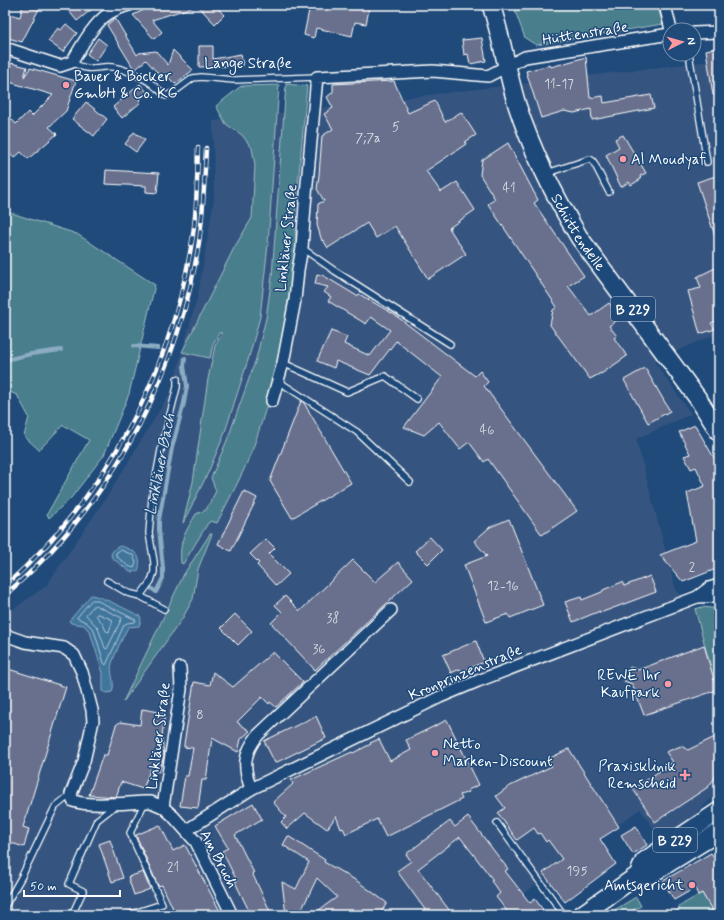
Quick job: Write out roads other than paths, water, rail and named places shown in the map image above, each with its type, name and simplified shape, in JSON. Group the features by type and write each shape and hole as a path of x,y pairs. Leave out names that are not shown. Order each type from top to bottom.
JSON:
{"main road":[{"name":"Schüttendelle","path":"491,5 517,105 545,174 563,209 579,237 699,400 719,432"},
{"name":"B 229","path":"638,875 644,861 719,811"},
{"name":"B 229","path":"581,915 638,875 651,874 719,832"}],"street":[{"path":"5,48 60,66 72,62 91,33 108,14 129,5"},
{"path":"665,5 669,22"},
{"path":"702,33 719,32"},
{"name":"Hüttenstraße","path":"507,66 524,58 662,35"},
{"name":"Lange Straße","path":"317,77 434,71 488,76 507,66"},
{"name":"Linkläuer Straße","path":"272,400 283,363 295,300 302,248 317,77"},
{"name":"Kronprinzenstraße","path":"187,830 251,789 440,697 697,597 709,588 719,585"},
{"name":"Kronprinzenstraße","path":"697,597 719,596"},
{"path":"251,789 246,775 246,760 250,745 258,735 391,610"},
{"path":"6,634 25,642 64,648 74,655 82,672 92,710 93,721 84,761 71,794"},
{"name":"Linkläuer Straße","path":"163,807 181,689 180,668"},
{"name":"Am Bruch","path":"71,794 73,801 86,803 151,802 163,807 187,830 196,842 232,915"}],"lane":[{"name":"Lange Straße","path":"72,62 85,69 98,69 106,66 117,68 151,83 166,96 193,78 201,77 234,80 317,77"},
{"path":"690,62 707,162"},
{"path":"545,174 590,159 593,161 609,192"},
{"path":"302,248 335,271 450,344"},
{"path":"283,363 347,392 385,376 417,399"},
{"path":"140,596 154,572 154,562 149,533 152,498 161,450 177,387 177,379"},
{"path":"278,381 357,432 410,482"},
{"path":"107,581 128,593 140,596 164,610"},
{"path":"5,906 22,876 56,807 71,794"},
{"path":"128,915 162,904 130,833 145,802"},
{"path":"72,915 83,891 69,884 97,820 120,803"},
{"path":"496,823 564,915"}],"water":[{"path":"121,546 137,554 139,557 138,571 131,572 112,558 111,554 113,551"},
{"path":"91,595 109,601 140,616 141,620 139,626 128,627 115,654 111,667 113,685 112,692 106,693 103,691 103,673 90,632 84,625 71,623 69,621"}],"waterway":[{"name":"Linkläuer Bach","path":"134,346 158,348"},
{"name":"Linkläuer Bach","path":"5,360 31,354 61,350"},
{"name":"Linkläuer Bach","path":"151,588 156,592 163,578 159,520 172,448 187,386 184,366 185,358"}],"railway":[{"path":"5,586 41,552 73,514 102,474 127,432 149,388 167,342 181,295 191,247 196,210 198,147"},
{"path":"5,595 41,562 73,526 102,487 128,446 150,403 169,358 184,312 195,265 198,251 204,192 206,148"}],"place":[{"name":"Bauer & Böcker GmbH & Co. KG","path":"66,85"},
{"name":"Al Moudyaf","path":"623,159"},
{"name":"REWE Ihr Kaufpark","path":"668,684"},
{"name":"Netto Marken-Discount","path":"435,753"},
{"name":"Praxisklinik Remscheid","path":"685,775"},
{"name":"Amtsgericht","path":"692,885"}]}
